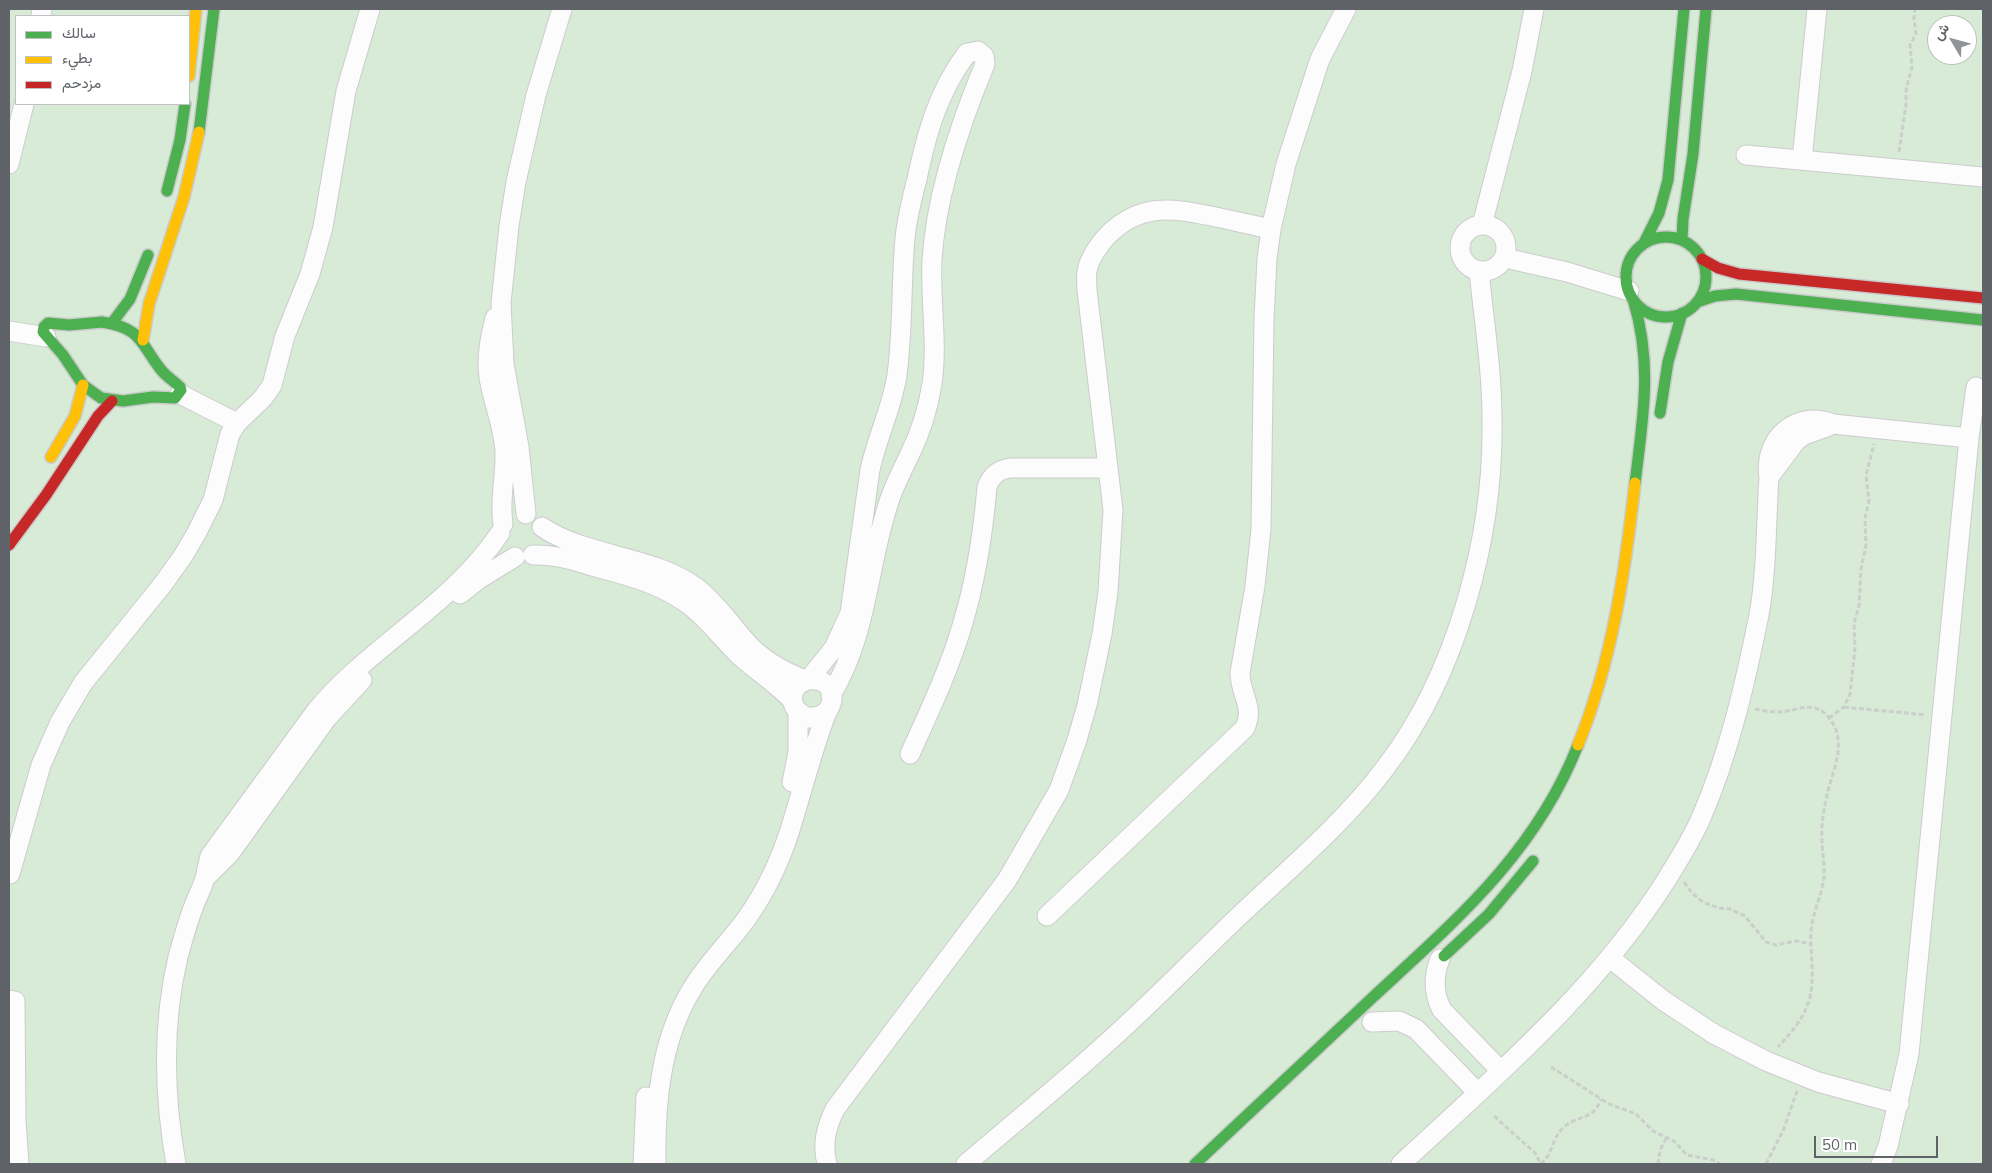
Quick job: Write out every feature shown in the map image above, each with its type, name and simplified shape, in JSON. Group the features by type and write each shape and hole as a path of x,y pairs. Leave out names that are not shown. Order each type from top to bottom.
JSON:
{"street":[{"path":"190,66 196,9"},
{"path":"143,340 147,312 194,160 207,87 214,9"},
{"path":"10,874 41,765 60,722 83,683 163,584 196,534 213,500 230,434 237,423 264,398 272,385 285,336 310,274 323,227 346,91 370,9"},
{"path":"562,9 536,95 516,182 509,226 501,303 504,364 500,391 505,452 501,545 505,550 524,556 559,556 642,580 673,595 708,620 741,657 777,685 795,706 809,718 822,715 847,665 863,616 886,509 892,490 920,433 927,410 934,364 931,284 936,231 950,165 973,93 985,64 984,56 978,51 967,53 940,96 930,128 905,236 896,381 890,406 874,450 852,601 839,640 827,658 807,680 796,688 795,706 800,738 796,766 782,819 766,863 747,897 688,976 667,1015 659,1035 653,1055 647,1089 643,1164"},
{"path":"1047,916 1245,728 1248,721 1250,708 1242,688 1240,673 1255,586 1261,529 1264,319 1267,259 1271,229 1286,164 1320,59 1346,9"},
{"path":"1482,225 1522,71 1534,9"},
{"path":"1644,244 1657,222 1664,200 1671,151 1684,9"},
{"path":"1682,240 1682,219 1693,154 1706,9"},
{"path":"1802,160 1817,9"},
{"path":"9,164 24,105"},
{"path":"164,202 178,148 185,105"},
{"path":"1746,155 1983,177"},
{"path":"827,1164 824,1154 824,1139 835,1109 1007,880 1059,790 1087,705 1102,634 1109,584 1113,510 1087,290 1087,270 1095,252 1117,226 1131,217 1147,211 1181,210 1271,229"},
{"path":"1482,225 1489,225 1502,234 1507,246 1505,258 1492,270 1479,272 1466,264 1460,251 1463,237 1468,231 1482,225"},
{"path":"1195,1164 1472,905 1493,882 1526,839 1562,782 1585,731 1602,679 1625,563 1646,382 1644,338 1626,274 1628,265 1638,249 1644,244 1663,237 1682,240 1697,251 1702,259 1706,277 1702,294 1697,302"},
{"path":"112,323 130,299 150,247"},
{"path":"1505,258 1567,272 1631,295 1639,306 1655,315 1664,317 1682,313 1697,302 1715,296 1736,294 1983,320"},
{"path":"1702,259 1718,268 1739,274 1983,298"},
{"path":"966,1164 1101,1048 1333,826 1367,790 1404,743 1435,686 1460,620 1470,587 1484,519 1492,454 1492,419 1479,272"},
{"path":"1658,429 1667,357 1682,313"},
{"path":"102,322 128,328 143,340 162,371 179,386 180,394 175,398 153,397 123,401 112,401 96,395 83,386 62,355 46,337 43,332 44,327 48,323 69,325 102,322"},
{"path":"9,331 46,337"},
{"path":"46,465 75,416 83,386"},
{"path":"1881,1164 1888,1146 1899,1104 1909,1054 1969,438 1976,388"},
{"path":"500,391 519,447 526,514"},
{"path":"180,394 237,423"},
{"path":"9,545 46,495 98,416 112,401"},
{"path":"1401,1164 1478,1094 1572,1000 1610,958 1635,926 1674,867 1700,820 1728,747 1759,613 1770,477 1796,441 1804,435 1833,424 1969,438"},
{"path":"910,754 950,662 962,628 979,557 987,487 991,477 997,472 1010,468 1107,468"},
{"path":"176,1164 166,1070 169,1014 172,986 183,940 205,878 230,853 317,731 343,699 444,602 513,516 526,514 533,517 542,527 561,538 656,568 683,580 706,596 758,654 782,670 807,680 821,681 830,689 829,703 790,831 771,878 746,919 697,981 674,1024 665,1054 660,1090 656,1164"},
{"path":"444,602 479,579 541,546 544,533 542,527"},
{"path":"1501,1071 1442,1010 1437,1001 1434,966 1489,914 1541,850"},
{"path":"1610,958 1673,1007 1714,1034 1766,1061 1801,1076 1899,1104"},
{"path":"12,1000 19,1164"},
{"path":"1375,1020 1399,1021 1416,1029 1478,1094"}],"path":[{"path":"1897,169 1906,104 1906,90 1912,67 1910,45 1916,34 1915,9"},
{"path":"1829,718 1844,707 1851,685 1855,648 1854,623 1859,606 1861,569 1866,545 1866,518 1869,500 1866,475 1879,429"},
{"path":"1739,705 1782,712 1800,707 1813,708 1826,714 1838,737 1839,756 1825,805 1821,838 1824,874 1814,917 1811,944 1812,982 1808,1005 1796,1026 1766,1061"},
{"path":"1844,707 1942,717"},
{"path":"1674,867 1697,898 1710,906 1730,909 1745,916 1766,942 1776,945 1796,941 1811,944"},
{"path":"1552,1067 1601,1099 1618,1108 1636,1114 1653,1131 1674,1141 1687,1155 1713,1160 1720,1164"},
{"path":"1766,1164 1783,1132 1801,1076"},
{"path":"1494,1116 1535,1153 1541,1164 1550,1154 1554,1140 1563,1128 1574,1121 1590,1115 1601,1099"},
{"path":"1658,1164 1660,1150 1667,1137"}],"green space":[{"path":"9,9 1983,9 1983,1164 9,1164"}],"traffic: fast":[{"path":"199,132 214,9"},
{"path":"1644,243 1659,213 1668,180 1684,9"},
{"path":"1682,240 1683,219 1693,154 1706,9"},
{"path":"167,191 180,140 185,105"},
{"path":"1666,237 1681,240 1694,249 1703,262 1706,277 1703,292 1694,305 1681,314 1666,317 1651,314 1638,305 1629,292 1626,277 1629,262 1638,249 1651,240 1666,237"},
{"path":"112,323 130,299 148,255"},
{"path":"1697,302 1715,296 1736,294 1983,320"},
{"path":"1633,299 1639,323 1645,368 1645,391 1635,483"},
{"path":"1660,413 1668,362 1682,313"},
{"path":"102,322 126,328 139,339 162,371 180,387 181,390 175,398 153,397 123,401 101,398 83,385 63,355 43,332 44,327 48,323 69,325 102,322"},
{"path":"1195,1164 1433,941 1490,884 1516,853 1539,820 1560,784 1578,745"},
{"path":"1444,956 1489,914 1533,861"}],"traffic: slow":[{"path":"190,66 196,9"},
{"path":"143,340 149,304 184,197 199,132"},
{"path":"51,457 75,416 83,385"},
{"path":"1578,745 1600,681 1616,616 1627,550 1635,483"}],"traffic: jam":[{"path":"1702,259 1718,268 1739,274 1983,298"},
{"path":"9,545 46,495 98,416 112,401"}]}
